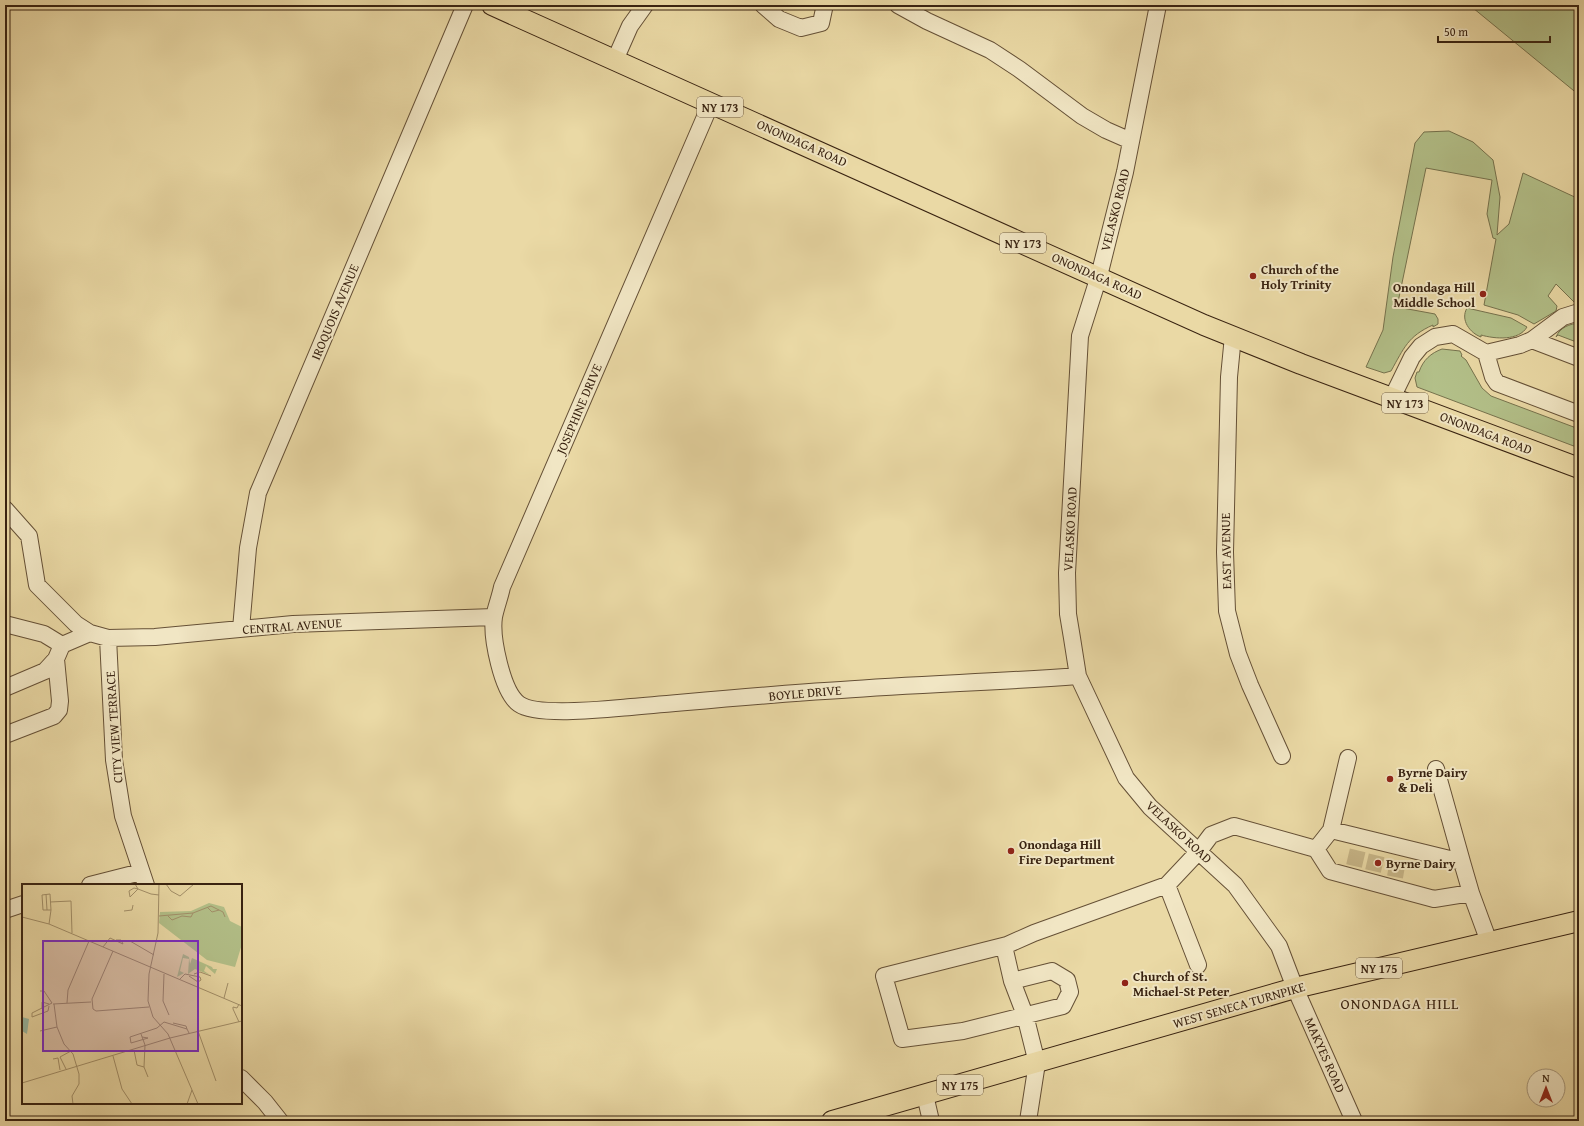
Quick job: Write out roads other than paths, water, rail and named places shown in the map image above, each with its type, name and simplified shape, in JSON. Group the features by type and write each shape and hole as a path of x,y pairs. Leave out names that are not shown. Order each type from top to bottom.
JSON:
{"main road":[{"name":"ONONDAGA ROAD","path":"492,5 1099,276 1204,325 1301,364 1579,468"},
{"name":"WEST SENECA TURNPIKE","path":"832,1121 1295,988 1579,921"}],"street":[{"name":"IROQUOIS AVENUE","path":"241,629 248,548 258,494 465,5"},
{"path":"615,60 630,26 644,5"},
{"path":"762,5 779,19 801,28 821,23 824,8 822,5"},
{"path":"898,5 927,21 990,50 1019,69 1082,116 1106,130 1131,141"},
{"name":"VELASKO ROAD","path":"1158,5 1125,172 1099,276 1080,336 1069,534 1068,614 1078,676 1126,778 1150,807 1236,885 1279,946 1295,988"},
{"name":"JOSEPHINE DRIVE","path":"532,710 518,704 508,690 502,676 494,632 494,617 502,587 711,103"},
{"path":"1392,398 1412,357 1421,346 1435,337 1453,334 1486,353 1520,345 1532,340 1563,317 1579,312"},
{"name":"EAST AVENUE","path":"1233,336 1229,377 1225,552 1227,611 1238,654 1250,686 1282,756"},
{"path":"1532,340 1579,358"},
{"path":"1486,353 1493,377 1497,383 1579,414"},
{"name":"CENTRAL AVENUE","path":"5,509 29,536 38,585 76,624 90,633 108,638 155,637 293,624 494,617"},
{"path":"5,624 44,634 59,652 60,701 60,710 54,716 5,735"},
{"path":"5,688 45,671 59,652 90,633"},
{"name":"CITY VIEW TERRACE","path":"108,638 114,760 123,816 143,878"},
{"name":"BOYLE DRIVE","path":"532,710 545,712 622,708 841,690 1078,676"},
{"path":"1316,849 1331,830 1348,758"},
{"path":"1436,769 1471,893 1489,942"},
{"path":"1012,981 1052,971 1067,980 1070,992 1063,1006 963,1031 902,1039 884,976 1004,946 1167,885 1199,851 1211,835 1234,826 1316,849 1330,870 1352,871 1372,876 1393,882 1434,899 1471,893"},
{"path":"1331,830 1359,843 1399,853 1462,862"},
{"path":"98,884 143,878"},
{"path":"1167,885 1198,965"},
{"path":"5,910 22,904"},
{"path":"1004,946 1012,981 1025,1015 1037,1063 1028,1121"},
{"name":"MAKYES ROAD","path":"1295,988 1354,1121"},
{"path":"242,1079 265,1102 280,1121"},
{"path":"925,1094 931,1121"}],"tunnel":[{"path":"1354,866 1358,849"},
{"path":"1373,871 1377,854"},
{"path":"1395,877 1398,860"}],"place":[{"name":"Church of the Holy Trinity","path":"1253,276"},
{"name":"Onondaga Hill Middle School","path":"1483,294"},
{"name":"Byrne Dairy & Deli","path":"1390,779"},
{"name":"Onondaga Hill Fire Department","path":"1011,851"},
{"name":"Byrne Dairy","path":"1378,863"},
{"name":"Church of St. Michael-St Peter","path":"1125,983"}],"district":[{"name":"ONONDAGA HILL","path":"1400,1003"}]}
